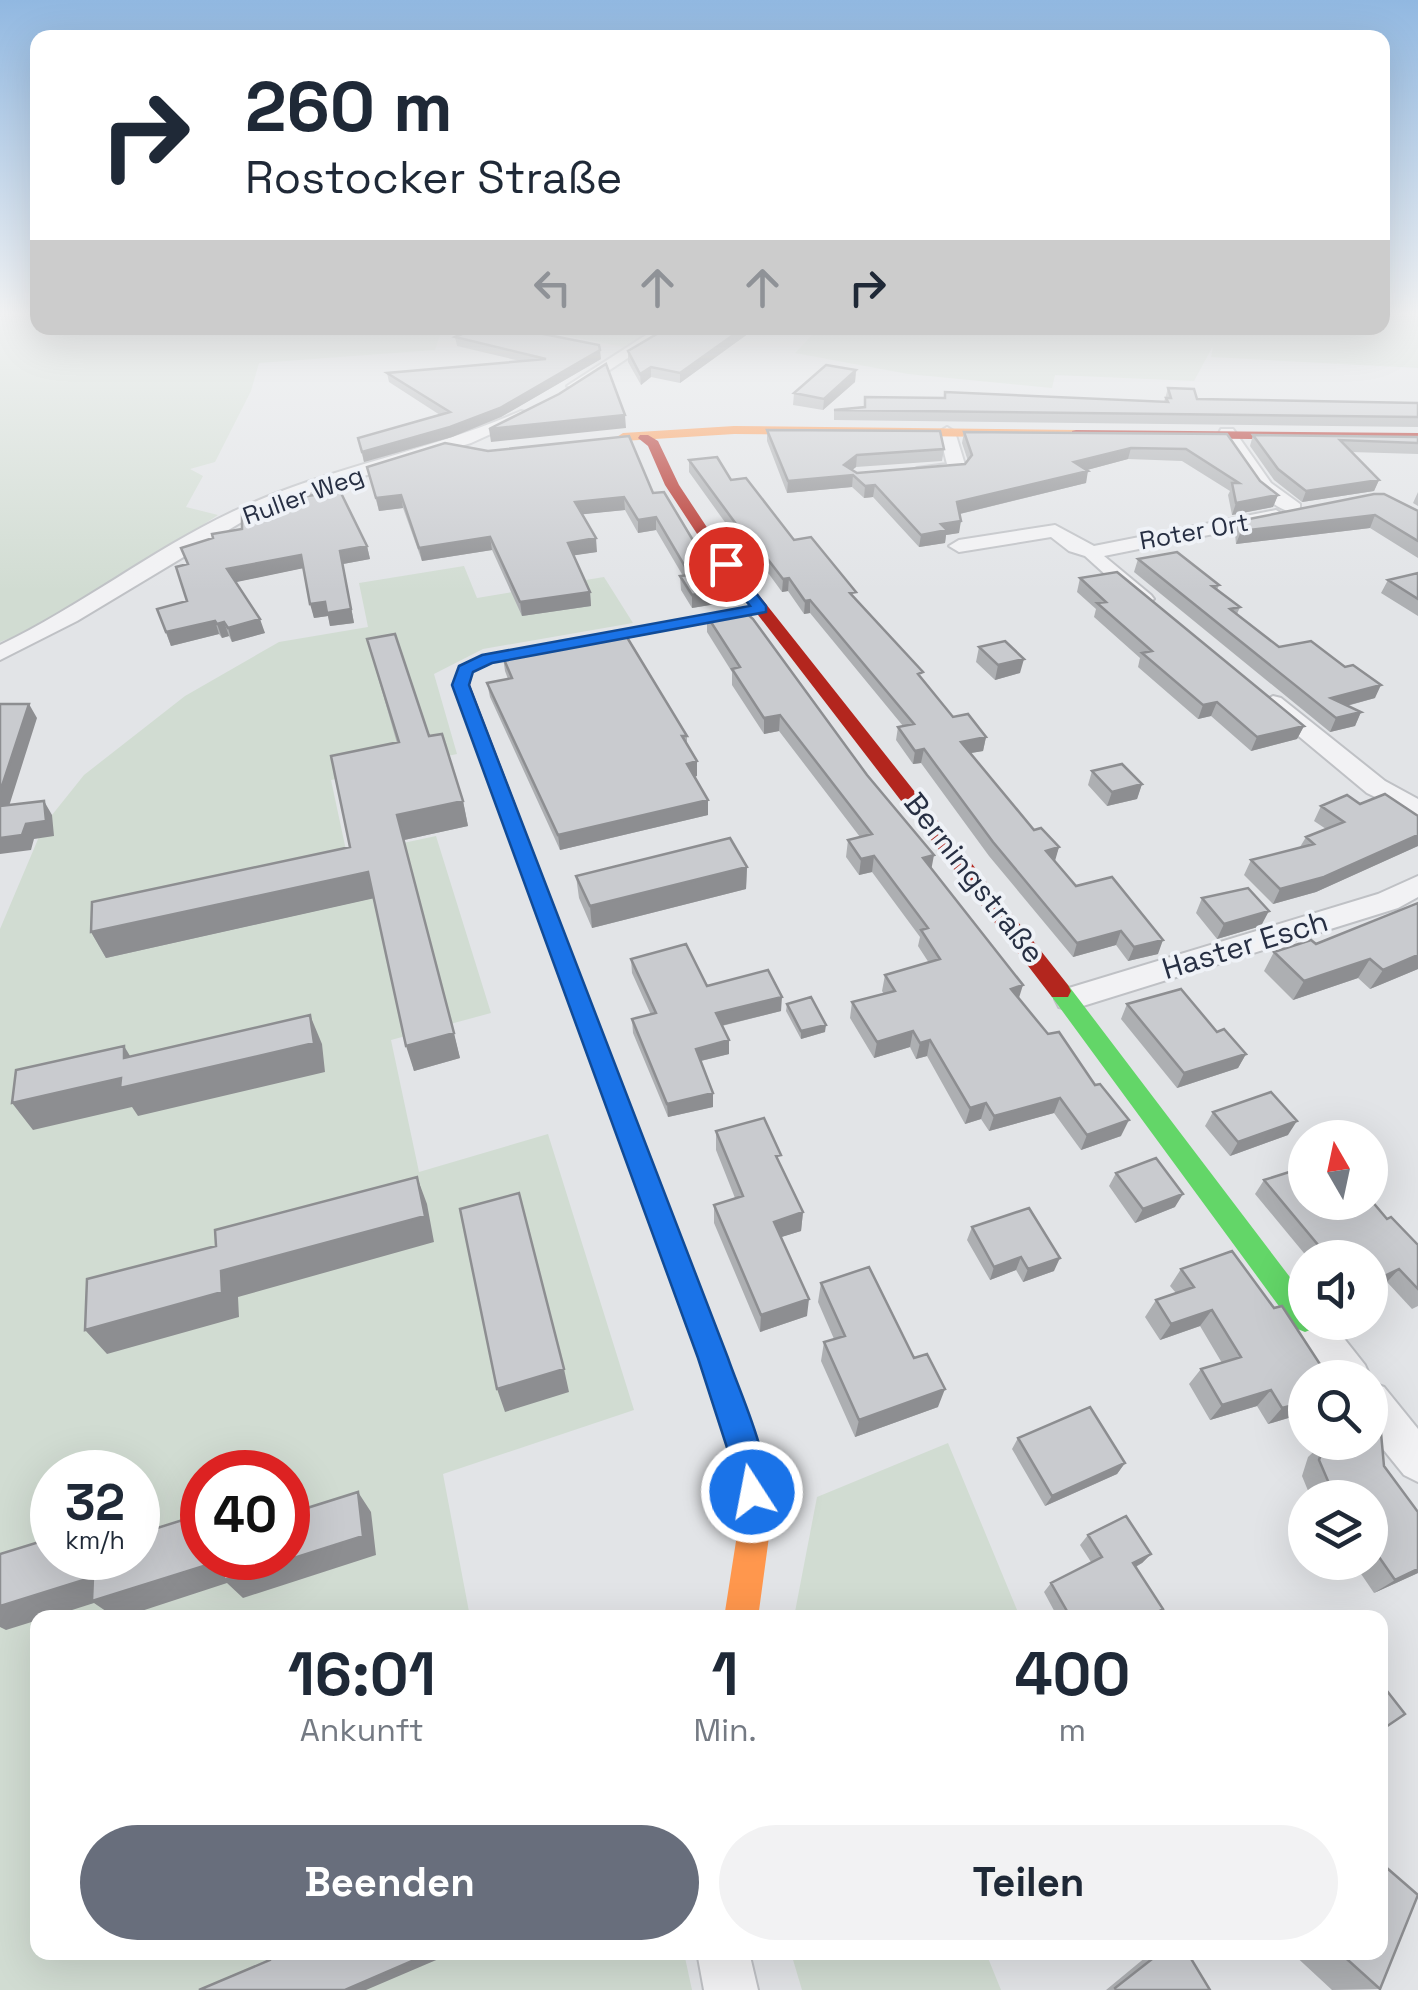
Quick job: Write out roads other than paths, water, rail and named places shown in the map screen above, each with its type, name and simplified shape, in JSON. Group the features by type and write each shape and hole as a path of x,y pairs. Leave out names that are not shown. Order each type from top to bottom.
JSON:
{"street":[{"name":"Ruller Weg","path":"0,653 80,613 188,544 275,500 485,434 539,408"},
{"path":"606,439 708,430 1418,437"},
{"path":"900,474 957,468 947,432"},
{"name":"Roter Ort","path":"1092,552 1304,508 1266,487 1227,434"},
{"name":"Berningstraße","path":"644,438 653,444 686,510 760,609 1070,1000 1185,1150 1288,1296"},
{"path":"450,446 479,453 508,450"},
{"path":"958,546 1048,530 1092,552 1096,560 1164,614"},
{"path":"741,1610 755,1522 748,1463 713,1358 461,685 465,669 488,658 760,609"},
{"path":"1255,688 1376,787 1418,810"},
{"name":"Haster Esch","path":"1070,1000 1388,901 1418,885"},
{"name":"Berningstraße","path":"1321,1340 1337,1360"},
{"path":"1388,1424 1418,1461"},
{"path":"725,1960 731,1990"}]}
